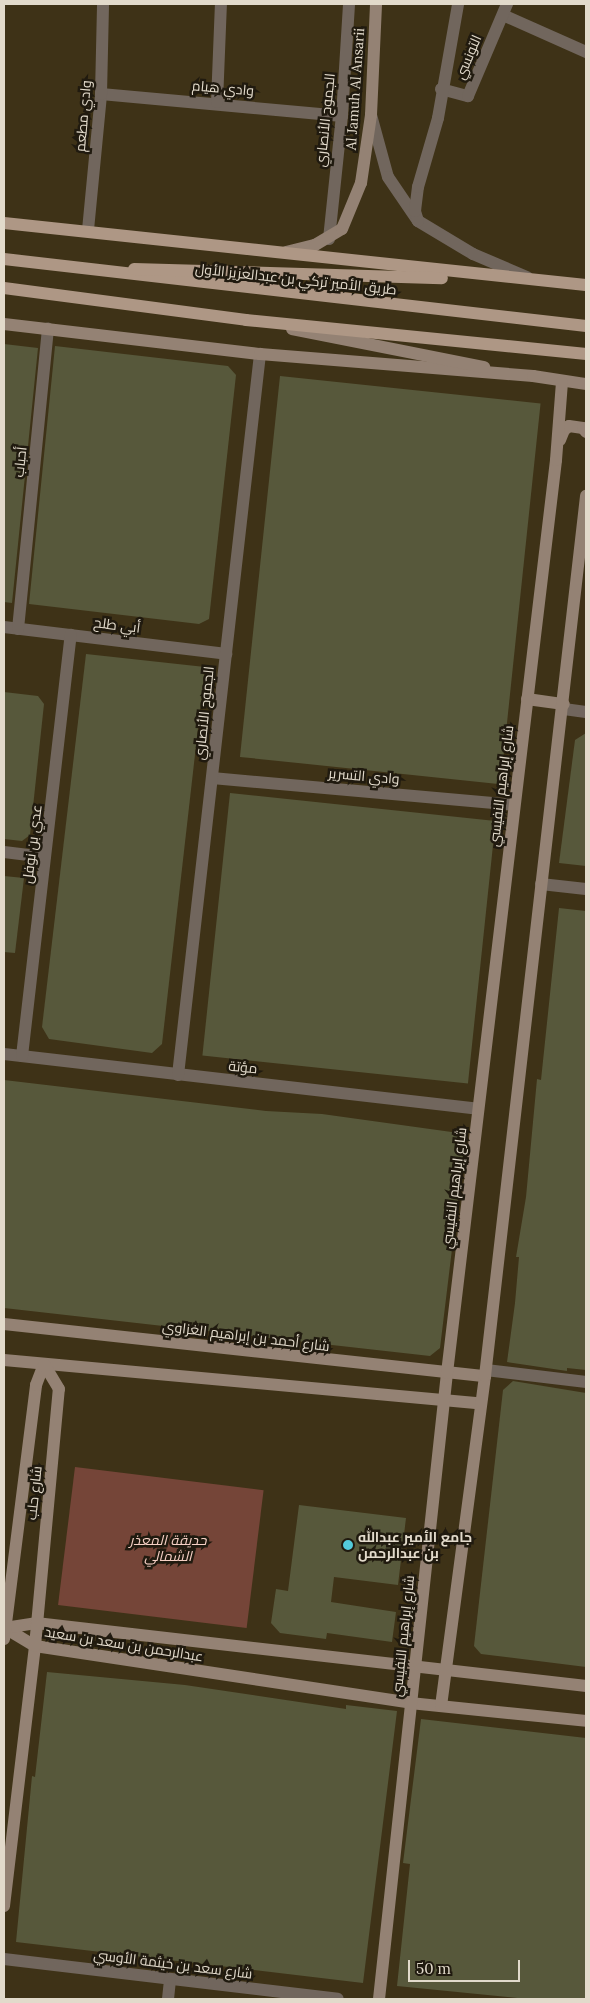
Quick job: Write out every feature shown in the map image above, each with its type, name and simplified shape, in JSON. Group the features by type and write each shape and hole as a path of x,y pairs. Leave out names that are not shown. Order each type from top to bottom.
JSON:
{"main road":[{"path":"4,223 88,230 536,281 586,285"},
{"name":"طريق الأمير تركي بن عبدالعزيز الأول","path":"4,259 586,326"},
{"path":"74,268 536,281"},
{"path":"4,288 246,320 586,354"}],"street":[{"name":"وادي مطعم","path":"88,230 102,94 103,4"},
{"path":"217,102 221,4"},
{"name":"الجموح الأنصاري","path":"329,239 342,116 349,4"},
{"name":"Al Jamuh Al Ansarii","path":"329,239 342,229 361,183 371,115 376,4"},
{"path":"418,221 415,211 418,187 438,118 441,89 458,4"},
{"path":"505,9 586,52"},
{"name":"التونسي","path":"441,89 468,96 505,9"},
{"name":"وادي هيام","path":"102,94 217,102 342,116"},
{"path":"371,115 388,177 418,221 473,254 536,281"},
{"path":"284,252 329,239"},
{"path":"246,320 562,382 586,384"},
{"path":"4,324 260,354 428,370 533,376"},
{"name":"أحباب","path":"18,628 48,328"},
{"name":"الجموح الأنصاري","path":"178,1075 260,354"},
{"name":"شارع إبراهيم النفيسي","path":"379,1999 447,1373 513,805 556,460 562,382"},
{"path":"556,460 564,430 575,425 586,432"},
{"path":"441,1706 485,1373 541,884 564,707 586,496"},
{"name":"أبي طلح","path":"4,627 226,654"},
{"name":"عدي بن نوفل","path":"22,1056 71,635"},
{"path":"527,699 586,712"},
{"name":"وادي التسرير","path":"212,778 513,805"},
{"path":"4,852 45,856"},
{"path":"541,884 586,888"},
{"name":"مؤتة","path":"4,1054 478,1109"},
{"name":"شارع أحمد بن إبراهيم الغزاوي","path":"4,1324 447,1373 485,1373"},
{"path":"4,1360 481,1403"},
{"name":"شارع حلب","path":"4,1906 35,1646 59,1389 44,1364"},
{"name":"شارع حلب","path":"4,1633 36,1385 44,1364"},
{"path":"485,1373 586,1382"},
{"name":"عبدالرحمن بن سعد بن سعيد","path":"4,1633 36,1624 586,1686"},
{"name":"عبدالرحمن بن سعد بن سعيد","path":"4,1633 35,1646 410,1703 586,1721"},
{"name":"شارع سعد بن خيثمة الأوسي","path":"4,1959 338,1999"},
{"path":"168,1999 170,1979"}],"green space":[{"name":"حديقة المعذر الشمالي","path":"75,1467 264,1490 247,1628 58,1605"}],"building":[{"path":"4,344 38,348 12,603 4,602"},
{"path":"55,346 228,366 236,375 209,619 199,624 29,604"},
{"path":"280,376 541,403 501,784 240,757"},
{"path":"86,654 205,667 162,1044 152,1053 49,1039 42,1027"},
{"path":"4,692 38,696 44,704 30,835 22,841 4,839"},
{"path":"586,733 586,866 559,863 575,740"},
{"path":"230,793 496,821 468,1083 202,1056"},
{"path":"4,876 24,878 15,953 4,952"},
{"path":"559,908 586,911 586,1370 567,1368 567,1371 507,1362 519,1257 516,1257 526,1197 537,1079 541,1080"},
{"path":"4,1080 266,1111 322,1114 466,1134 440,1348 430,1356 4,1308"},
{"path":"513,1381 586,1393 586,1667 481,1654 474,1646 503,1390"},
{"path":"299,1505 406,1518 398,1585 334,1577 331,1602 396,1612 392,1642 327,1633 326,1639 280,1633 271,1623 276,1589 288,1591"},
{"path":"47,1672 185,1685 346,1709 346,1705 397,1711 363,1983 16,1942 32,1776 35,1777"},
{"path":"421,1719 586,1738 586,1999 527,1999 397,1986 410,1864 403,1863"}],"place":[{"name":"جامع الأمير عبدالله بن عبدالرحمن","path":"348,1545"}]}
